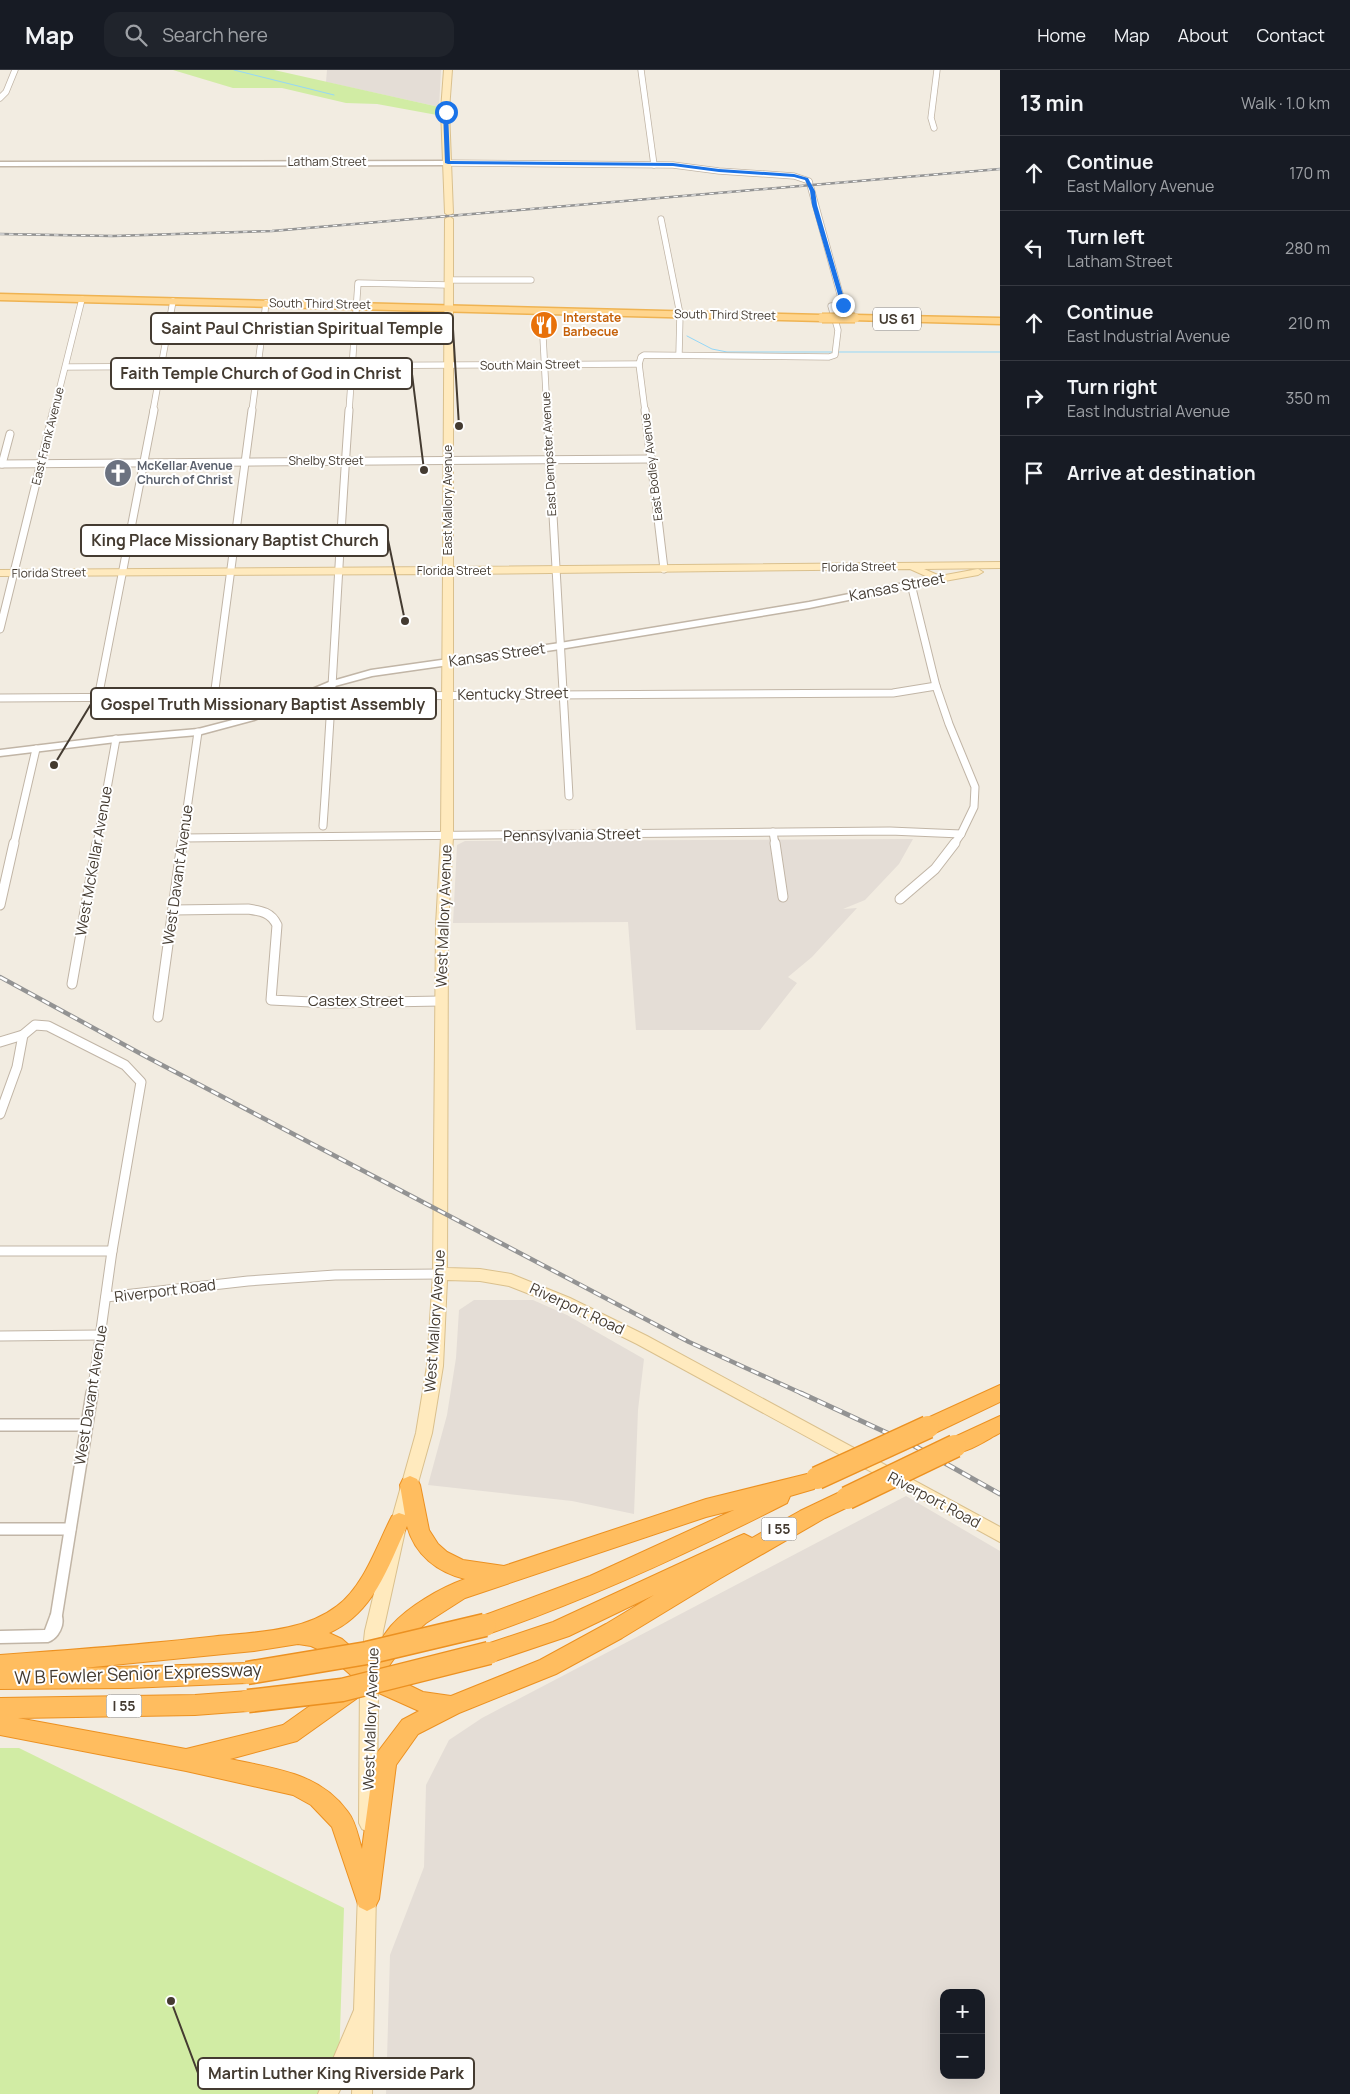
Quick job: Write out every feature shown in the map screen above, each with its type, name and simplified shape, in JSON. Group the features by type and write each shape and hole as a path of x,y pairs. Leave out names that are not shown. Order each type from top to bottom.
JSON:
{"highway":[{"name":"W B Fowler Senior Expressway","path":"0,1679 129,1678 247,1673 330,1661 421,1643 485,1625 528,1611 612,1578 710,1532 812,1480 1000,1393"},
{"name":"I 55","path":"710,1565 1000,1424"},
{"path":"186,1760 289,1734 369,1677 399,1633 418,1616 458,1591 706,1508 812,1480"},
{"path":"410,1485 419,1532 432,1552 455,1567 468,1572 484,1574 515,1572"},
{"path":"0,1665 174,1651 297,1634 320,1627 346,1612 362,1593 399,1522"},
{"path":"367,1899 385,1761 410,1727 451,1706 548,1667 614,1631 710,1565"},
{"name":"W B Fowler Senior Expressway","path":"0,1708 195,1705 342,1690 489,1653 559,1629 710,1565"},
{"path":"297,1634 313,1637 334,1646 369,1677 421,1702 451,1706"},
{"path":"0,1725 186,1760 297,1785 319,1797 341,1821 367,1899"}],"main road":[{"name":"East Mallory Avenue","path":"448,70 445,110 449,216 448,571"},
{"name":"South Third Street","path":"0,297 1000,321"},
{"name":"Florida Street","path":"907,567 939,579"},
{"name":"Florida Street","path":"0,573 1000,567"},
{"name":"Kansas Street","path":"939,579 1000,567"},
{"name":"West Mallory Avenue","path":"362,2094 367,1899 369,1677 374,1631 399,1522 424,1434 435,1366 440,1274 441,1001 442,925 447,837 446,663 448,571"},
{"name":"Riverport Road","path":"440,1274 480,1275 518,1282 566,1302 621,1329 1000,1535"},
{"path":"328,2094 346,2056 364,2004"}],"street":[{"path":"0,98 15,70"},
{"path":"641,70 654,164"},
{"path":"934,128 931,118 937,70"},
{"name":"Latham Street","path":"0,164 654,164"},
{"name":"South Main Street","path":"66,367 639,364 641,357 644,355 679,354 829,357 835,351 838,330 831,306 843,305 814,205 812,191 807,179 786,175 654,164"},
{"path":"661,218 680,314 679,354"},
{"path":"323,826 332,696 337,571 358,283 531,280"},
{"name":"East Frank Avenue","path":"14,573 82,299"},
{"path":"98,698 173,301"},
{"path":"214,697 266,303"},
{"name":"East Dempster Avenue","path":"543,337 569,796"},
{"name":"East Bodley Avenue","path":"639,364 664,569"},
{"path":"1,464 10,434"},
{"name":"Shelby Street","path":"1,464 652,459"},
{"path":"0,629 14,573"},
{"name":"Kansas Street","path":"0,753 116,739 198,732 251,718 332,684 371,673 560,646 809,605 939,579"},
{"path":"900,899 935,868 961,834 974,807 975,787 949,724 936,686 911,584"},
{"name":"Kentucky Street","path":"0,698 894,693 936,686"},
{"name":"West Davant Avenue","path":"158,1017 198,732"},
{"name":"West McKellar Avenue","path":"72,984 116,739"},
{"path":"0,905 36,749"},
{"name":"Pennsylvania Street","path":"183,838 447,837 890,831 961,834"},
{"path":"773,832 782,897"},
{"name":"Castex Street","path":"174,910 250,909 266,912 273,916 277,925 271,1000 331,1003 441,1001"},
{"name":"West Davant Avenue","path":"23,1035 35,1025 48,1026 125,1065 141,1082 112,1251 101,1335 56,1618"},
{"path":"0,1042 23,1035 17,1067 0,1114"},
{"path":"0,1251 112,1251"},
{"name":"Riverport Road","path":"106,1298 248,1281 335,1275 440,1274"},
{"path":"0,1336 101,1335"},
{"path":"0,1425 86,1425"},
{"path":"0,1528 70,1528"},
{"path":"0,1637 48,1636 53,1630 56,1618"}],"shaded area":[{"path":"327,70 441,70 439,107 326,82"},
{"path":"913,839 899,864 865,900 843,909 857,908 812,957 788,977 797,983 760,1030 636,1030 628,922 453,923 457,845 465,841"},
{"path":"474,1300 533,1300 567,1315 644,1359 638,1410 634,1514 572,1501 428,1485 447,1415 456,1358 459,1310"},
{"path":"906,1496 1000,1551 1000,2094 386,2094 390,1955 424,1867 426,1785 449,1740 482,1718"}],"green space":[{"path":"173,70 274,70 439,107 437,115 377,104 346,103 282,88 233,88"},
{"path":"0,1748 19,1748 344,1908 338,2094 0,2094"}],"waterway":[{"path":"234,70 334,95"},
{"path":"687,336 712,349 727,352 1000,352"}],"railway":[{"path":"0,234 113,236 272,231 1000,169"},
{"path":"0,977 143,1055 689,1342 803,1394"},
{"path":"801,1393 911,1444 1000,1494"}],"place":[{"name":"Interstate Barbecue","path":"544,325"},
{"name":"Saint Paul Christian Spiritual Temple","path":"459,426"},
{"name":"Faith Temple Church of God in Christ","path":"424,470"},
{"name":"McKellar Avenue Church of Christ","path":"118,473"},
{"name":"King Place Missionary Baptist Church","path":"405,621"},
{"name":"Gospel Truth Missionary Baptist Assembly","path":"54,765"},
{"name":"Martin Luther King Riverside Park","path":"171,2001"}],"route":[{"path":"446,112 448,163 673,164 719,171 794,176 807,179 812,191 814,205 843,305"}]}
